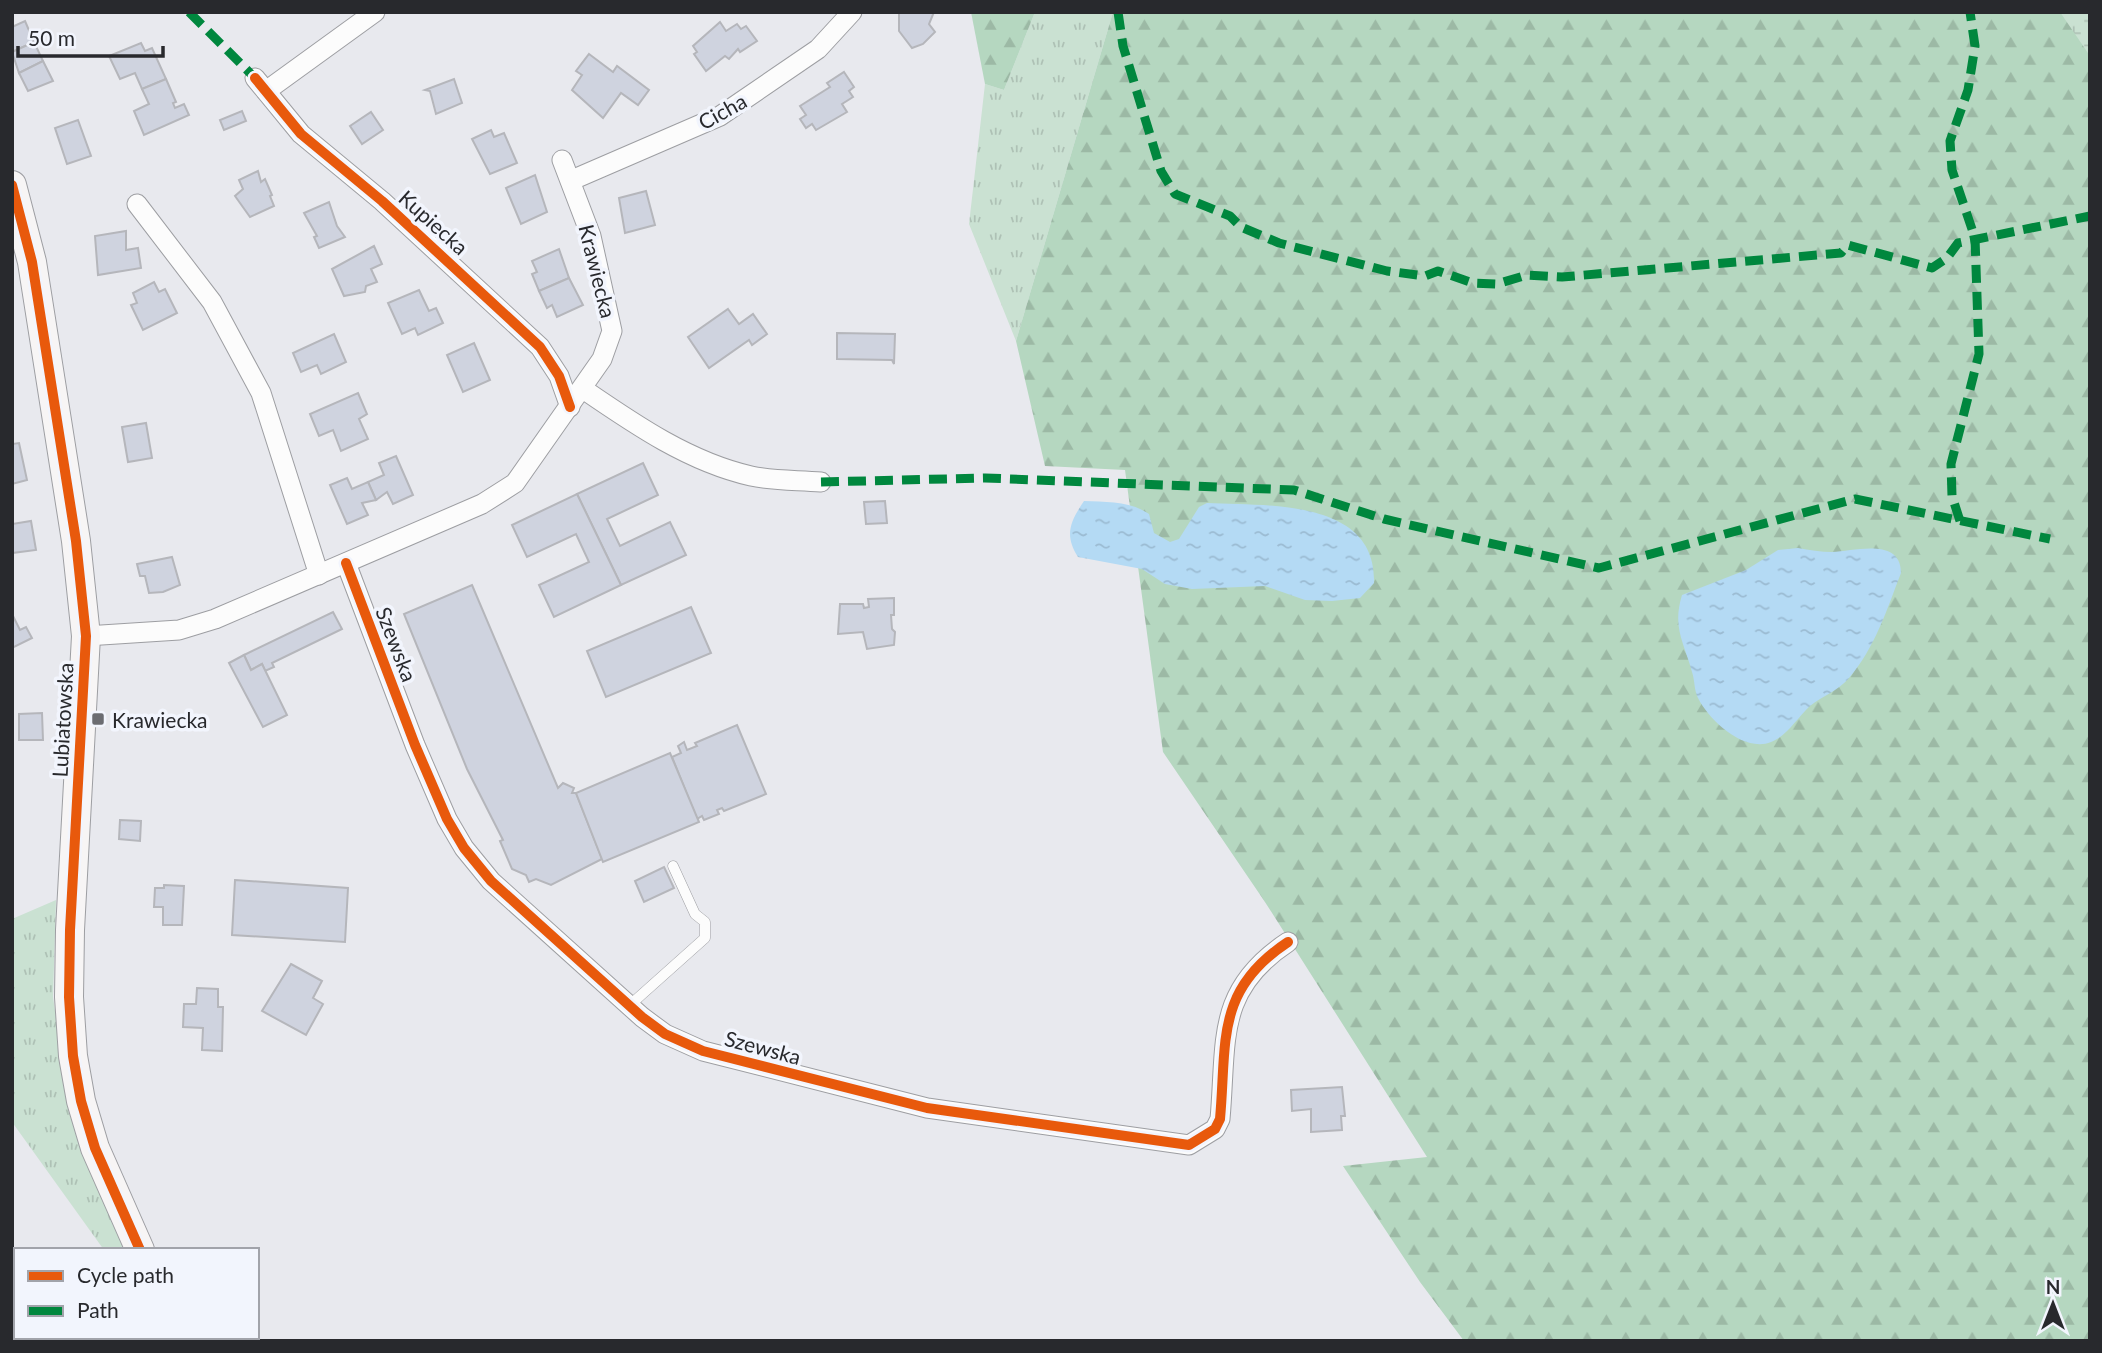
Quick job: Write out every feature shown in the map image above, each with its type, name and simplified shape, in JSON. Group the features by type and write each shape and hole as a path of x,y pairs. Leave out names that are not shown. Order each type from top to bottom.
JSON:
{"street":[{"name":"Kupiecka","path":"375,12 260,85 301,134 411,226 540,347 559,376 570,407"},
{"name":"Cicha","path":"572,180 720,116 818,49 852,12"},
{"name":"Krawiecka","path":"86,636 179,630 215,619 501,494 515,483 603,359 612,331 591,236 572,180 562,160"},
{"name":"Lubiatowska","path":"12,185 32,262 76,541 86,636 70,930 71,1034 80,1101 92,1138 139,1248"},
{"path":"136,204 212,302 261,393 319,575"},
{"path":"583,389 642,429 717,467 753,477 821,482"},
{"name":"Szewska","path":"346,563 415,745 447,819 464,848 491,881 630,1005 665,1034 703,1051 891,1100 960,1114 1189,1145 1215,1129 1220,1119 1227,1024 1236,996 1251,970 1289,942"}],"lane":[{"path":"630,1005 705,938 705,922 695,915 673,866"}],"green space":[{"path":"971,12 1035,12 1004,90 985,84"},
{"path":"1035,12 1113,12 1016,341 969,224 985,84 1004,90"},
{"path":"1113,12 2090,12 2090,1341 1464,1341 1420,1282 1343,1166 1427,1157 1265,902 1163,752 1125,470 1045,466 1016,341"},
{"path":"2060,12 2090,12 2090,56"},
{"path":"56,900 53,997 70,1113 124,1245 120,1248 103,1248 12,1122 12,919"}],"water":[{"path":"1084,501 1118,503 1142,510 1149,514 1154,533 1170,542 1179,539 1199,507 1207,503 1286,507 1313,512 1338,521 1357,535 1370,555 1374,583 1360,598 1332,601 1305,600 1265,586 1192,589 1165,584 1142,569 1078,557 1071,542 1070,529"},
{"path":"1798,548 1828,552 1885,550 1893,554 1899,562 1901,573 1873,641 1849,678 1810,706 1777,739 1761,744 1750,743 1728,732 1710,716 1698,698 1679,626 1679,607 1682,595 1746,570 1778,550"}],"building":[{"path":"899,12 934,12 929,24 935,32 923,44 912,48 899,31"},
{"path":"25,21 34,42 12,52 12,27"},
{"path":"720,22 726,31 737,24 741,29 746,26 757,41 740,52 738,49 729,59 725,56 706,71 694,54 697,52 693,46"},
{"path":"34,42 43,61 19,73 12,52"},
{"path":"141,43 145,51 152,48 166,79 142,89 135,73 120,79 109,56"},
{"path":"589,54 613,72 617,66 649,90 638,105 621,93 603,118 572,90 582,75 576,71"},
{"path":"43,61 53,81 28,91 19,73"},
{"path":"844,72 854,87 849,91 853,97 842,104 847,112 816,130 812,124 806,128 800,119 806,115 800,106 830,87 827,83"},
{"path":"166,79 176,102 173,103 175,108 184,104 189,115 144,135 134,111 149,104 142,89"},
{"path":"454,79 462,103 436,114 430,91 425,90"},
{"path":"242,111 246,121 224,130 220,120"},
{"path":"371,112 383,130 362,144 350,126"},
{"path":"78,120 91,156 67,164 55,128"},
{"path":"491,130 494,137 504,133 517,163 490,174 472,139"},
{"path":"258,171 261,182 265,179 274,206 250,217 235,196 243,189 239,180"},
{"path":"535,175 547,212 521,224 506,188"},
{"path":"646,191 655,225 625,233 619,198"},
{"path":"329,202 337,226 345,237 319,248 314,237 317,236 304,213"},
{"path":"126,231 126,250 138,248 141,268 98,275 95,236"},
{"path":"374,246 382,264 371,269 377,282 366,286 365,292 344,296 332,269"},
{"path":"559,249 569,278 539,291 532,274 537,272 532,261"},
{"path":"569,278 583,305 557,317 552,305 547,308 539,291"},
{"path":"154,282 159,292 165,289 177,313 143,330 131,305 137,303 133,293"},
{"path":"419,290 429,311 436,308 443,323 418,335 415,328 402,334 388,303"},
{"path":"728,309 739,324 753,314 767,334 752,345 749,340 709,368 688,337"},
{"path":"837,333 895,334 894,364 892,360 837,359"},
{"path":"334,334 346,362 321,374 317,365 301,372 293,353"},
{"path":"474,343 490,380 463,392 447,355"},
{"path":"358,393 367,414 359,419 368,439 341,451 333,430 319,436 310,414"},
{"path":"146,423 152,458 128,462 122,427"},
{"path":"19,443 27,480 12,484 12,444"},
{"path":"396,456 413,495 393,504 387,492 376,500 368,482 384,475 379,463"},
{"path":"643,463 658,495 607,519 620,546 670,522 686,555 621,585 577,494"},
{"path":"347,478 352,489 368,482 376,500 362,503 368,515 347,524 330,485"},
{"path":"577,494 621,585 554,617 539,585 589,562 576,534 527,557 512,525"},
{"path":"885,501 887,523 866,524 864,502"},
{"path":"31,521 36,550 12,553 12,524"},
{"path":"172,557 180,585 163,592 149,593 145,576 140,576 137,564"},
{"path":"472,585 558,788 563,783 574,788 572,793 576,793 602,859 551,885 536,879 529,882 526,875 512,869 500,841 503,840 467,769 404,614"},
{"path":"894,598 894,615 891,615 892,629 895,632 894,645 867,649 863,632 838,634 840,604 863,604 864,608 869,607 868,599"},
{"path":"691,607 711,653 606,697 587,651"},
{"path":"333,612 342,629 272,663 274,667 265,671 262,664 251,670 244,655"},
{"path":"12,614 20,630 26,627 32,638 12,648"},
{"path":"244,655 251,670 262,664 287,715 263,727 229,663"},
{"path":"42,713 43,740 19,740 19,714"},
{"path":"737,725 766,794 724,811 722,808 717,810 719,814 704,820 702,816 697,819 672,757 681,753 678,746 684,742 687,750 697,746 695,743"},
{"path":"670,753 699,822 603,862 576,793"},
{"path":"120,820 141,821 140,841 119,839"},
{"path":"664,867 674,888 644,902 635,881"},
{"path":"235,880 348,888 345,942 232,935"},
{"path":"164,885 184,886 182,925 163,925 163,907 154,907 155,888 164,888"},
{"path":"291,964 322,981 313,998 323,1004 306,1035 262,1011"},
{"path":"197,988 218,989 218,1007 223,1007 222,1051 202,1050 203,1028 183,1027 184,1004 196,1004"},
{"path":"1342,1087 1345,1116 1341,1116 1342,1130 1311,1132 1311,1109 1292,1111 1291,1090"}],"marked path":[{"path":"189,12 255,78"},
{"path":"1118,12 1123,46 1161,171 1175,194 1230,216 1241,227 1279,243 1387,271 1425,276 1438,271 1473,283 1497,284 1527,275 1562,277 1841,253 1848,245 1932,268 1947,258 1958,243 2090,216"},
{"path":"1960,521 1952,496 1951,464 1979,354 1975,238 1952,170 1950,141 1968,90 1975,46 1970,12"},
{"path":"821,482 985,478 1294,490 1384,519 1599,568 1855,499 2050,539"}],"cycle path":[{"path":"255,78 301,134 382,201 540,347 559,376 570,407"},
{"path":"12,185 32,262 76,541 86,636 70,930 69,997 73,1056 81,1101 95,1148 139,1248"},
{"path":"346,563 415,745 447,819 464,848 491,881 642,1017 665,1034 703,1051 927,1108 1189,1145 1215,1129 1220,1119 1225,1041 1236,999 1264,960 1288,942"}],"place":[{"name":"Krawiecka","path":"98,719"}]}
